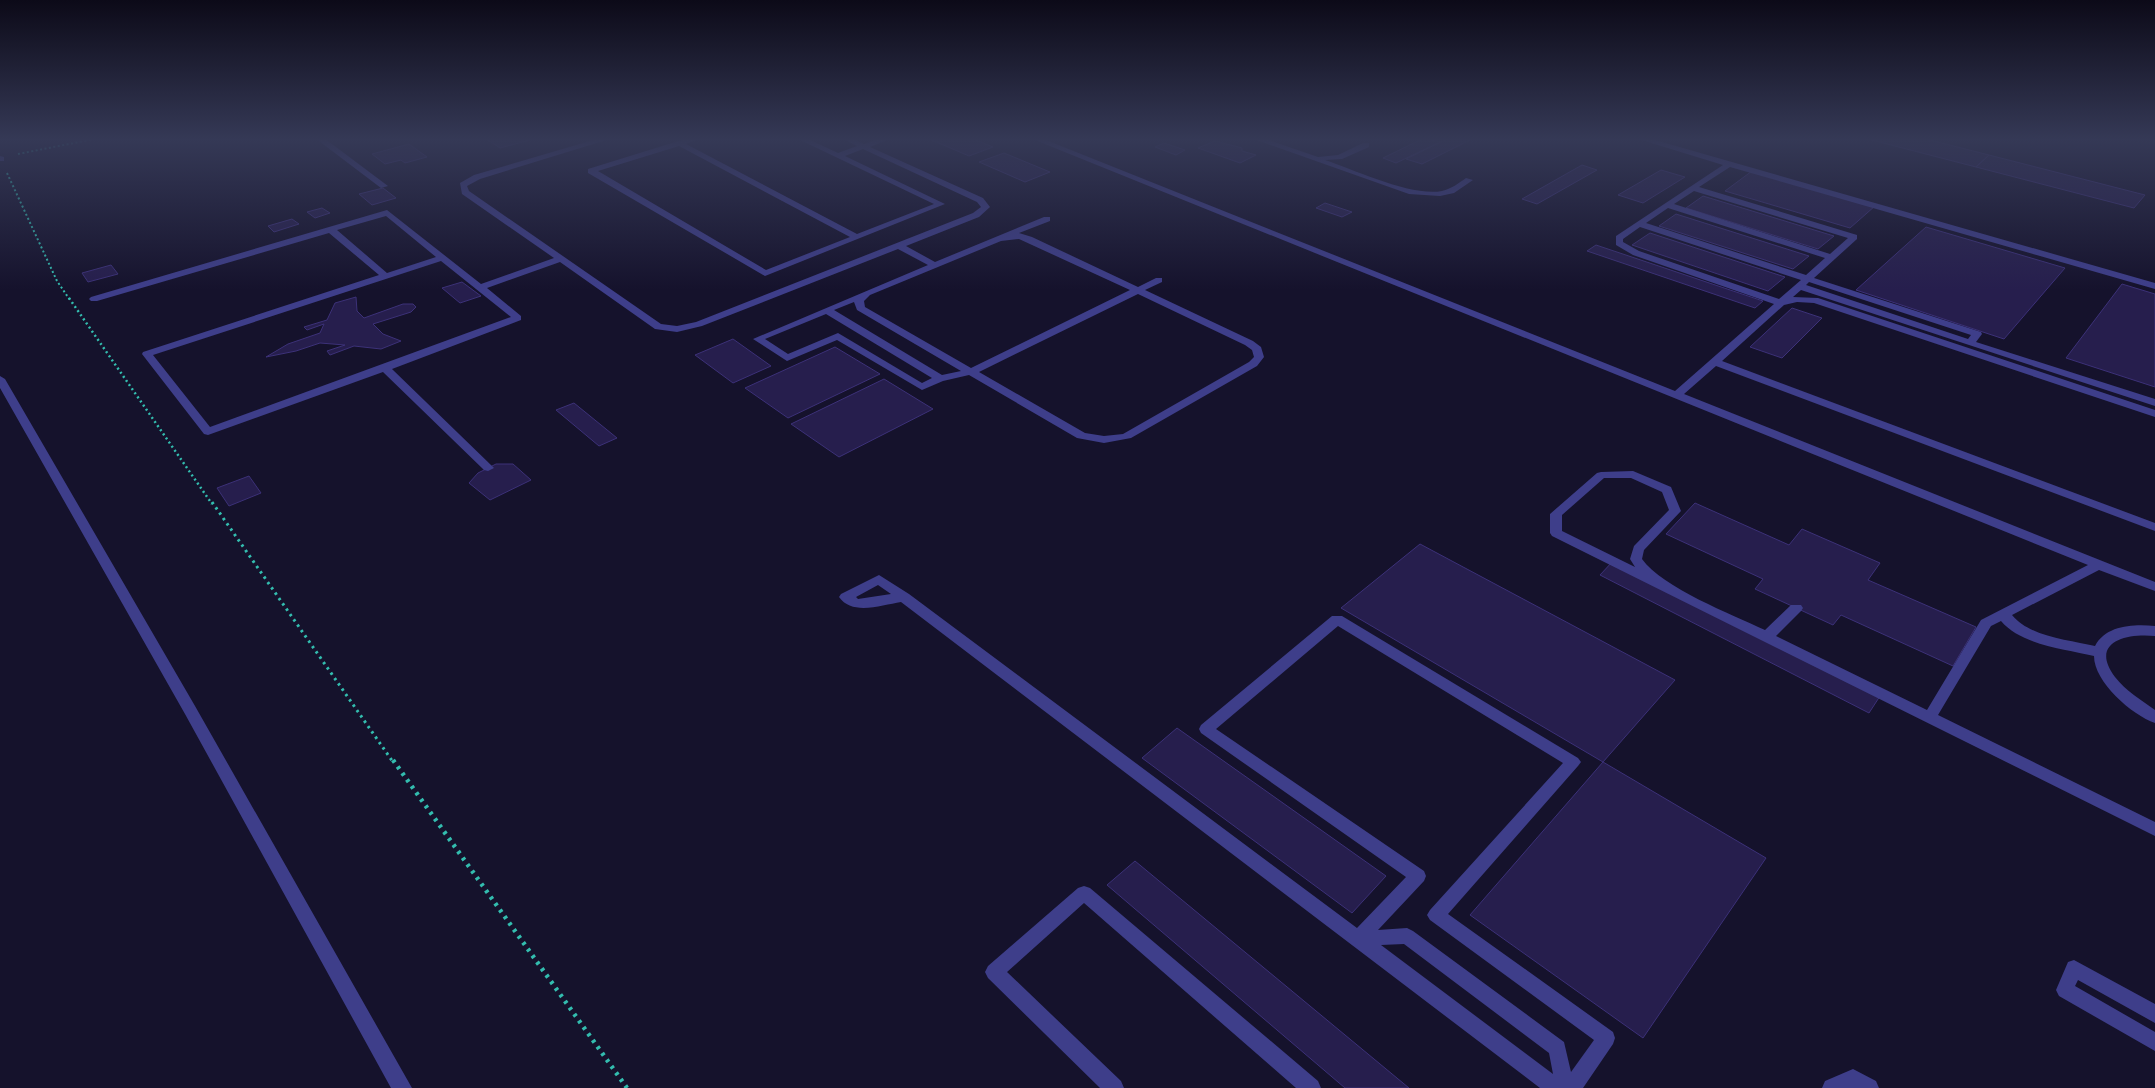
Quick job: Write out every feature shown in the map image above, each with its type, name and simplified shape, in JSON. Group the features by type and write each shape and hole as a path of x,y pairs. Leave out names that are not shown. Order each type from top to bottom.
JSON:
{"lane":[{"path":"464,189 465,192 658,327 677,329 699,324 976,215 986,207 980,200 955,189"},
{"path":"620,189 765,273 941,204 908,189"},
{"path":"766,189 857,237"},
{"path":"1160,189 2155,587"},
{"path":"1400,189 1424,194 1440,194 1455,189"},
{"path":"1692,189 1619,238 1619,243 1623,247 1781,303 1790,299 1814,300 2155,414"},
{"path":"1676,396 1854,237 1696,189"},
{"path":"1816,189 2155,286"},
{"path":"1667,206 1831,257"},
{"path":"94,299 387,213 518,318 208,432 147,354 442,258"},
{"path":"1047,219 758,339 787,358 838,336 922,387 940,378 970,372 1159,280"},
{"path":"1639,224 1803,283 1977,334 1970,343 2155,403"},
{"path":"330,229 386,276"},
{"path":"867,293 859,300 860,308 1081,436 1101,441 1127,436 1253,364 1259,358 1256,349 1249,342 1029,239 1019,236 997,240"},
{"path":"898,245 935,265"},
{"path":"481,287 561,259"},
{"path":"827,310 940,378"},
{"path":"1715,362 2155,527"},
{"path":"385,368 488,468"},
{"path":"0,379 195,719 402,1088"},
{"path":"1663,585 1645,572 1636,559 1638,549 1675,511 1667,490 1634,474 1601,475 1556,514 1556,533 2155,829"},
{"path":"1930,717 1986,623 2098,565"},
{"path":"904,597 1556,1088"},
{"path":"1766,636 1796,608"},
{"path":"2003,614 2012,625 2037,637 2099,652"},
{"path":"1358,938 1418,876 1206,729 1337,618 1573,762 1436,916 1606,1038 1572,1088"},
{"path":"2155,631 2145,629 2118,632 2103,642 2099,652 2105,674 2126,698 2155,717"},
{"path":"1114,1088 994,972 1084,893 1311,1088"},
{"path":"1358,938 1407,936 1557,1048 1565,1088"},
{"path":"2155,1014 2074,968 2065,990 2155,1042"},
{"path":"1832,1088 1853,1078 1868,1088"}],"path":[{"path":"14,189 57,282 364,721 627,1088"}],"building":[{"path":"384,189 396,198 372,205 359,194"},
{"path":"1540,189 1564,189 1537,204 1522,199"},
{"path":"1629,189 1666,189 1643,203 1618,195"},
{"path":"1728,189 1814,189 1875,206 1850,228 1725,191"},
{"path":"2060,189 2121,189 2145,195 2134,208"},
{"path":"1703,196 1834,236 1818,249 1686,208"},
{"path":"1325,203 1352,212 1342,217 1316,208"},
{"path":"322,208 330,213 315,218 307,212"},
{"path":"1676,214 1809,256 1793,269 1659,226"},
{"path":"292,219 299,224 274,232 268,226"},
{"path":"1926,227 2065,268 2004,339 1856,290"},
{"path":"1650,233 1785,277 1768,291 1632,245"},
{"path":"1596,245 1763,301 1755,308 1587,251"},
{"path":"111,265 118,274 88,282 82,273"},
{"path":"462,282 481,296 460,303 442,288"},
{"path":"2122,284 2155,294 2155,387 2066,358"},
{"path":"356,297 357,311 364,318 403,304 413,304 416,307 411,312 373,324 383,334 401,341 381,349 354,346 330,355 327,351 345,345 320,343 296,351 266,357 288,344 320,333 324,324 307,330 304,327 327,320 335,303"},
{"path":"1792,308 1822,318 1782,358 1750,347"},
{"path":"733,339 771,366 733,383 695,355"},
{"path":"835,347 880,374 788,418 745,388"},
{"path":"884,379 933,409 839,457 791,424"},
{"path":"574,403 617,438 599,446 556,410"},
{"path":"496,464 513,464 531,480 490,500 469,483 478,473"},
{"path":"249,476 261,493 229,506 217,488"},
{"path":"1695,503 1789,545 1802,529 1880,563 1868,580 1976,627 1953,666 1841,615 1833,625 1755,589 1763,579 1666,534"},
{"path":"1420,544 1675,680 1603,762 1341,608"},
{"path":"1613,561 1882,693 1869,713 1600,575"},
{"path":"1177,728 1386,876 1352,913 1142,758"},
{"path":"1603,762 1766,858 1643,1038 1470,915"},
{"path":"1135,861 1409,1088 1345,1088 1107,885"}]}
